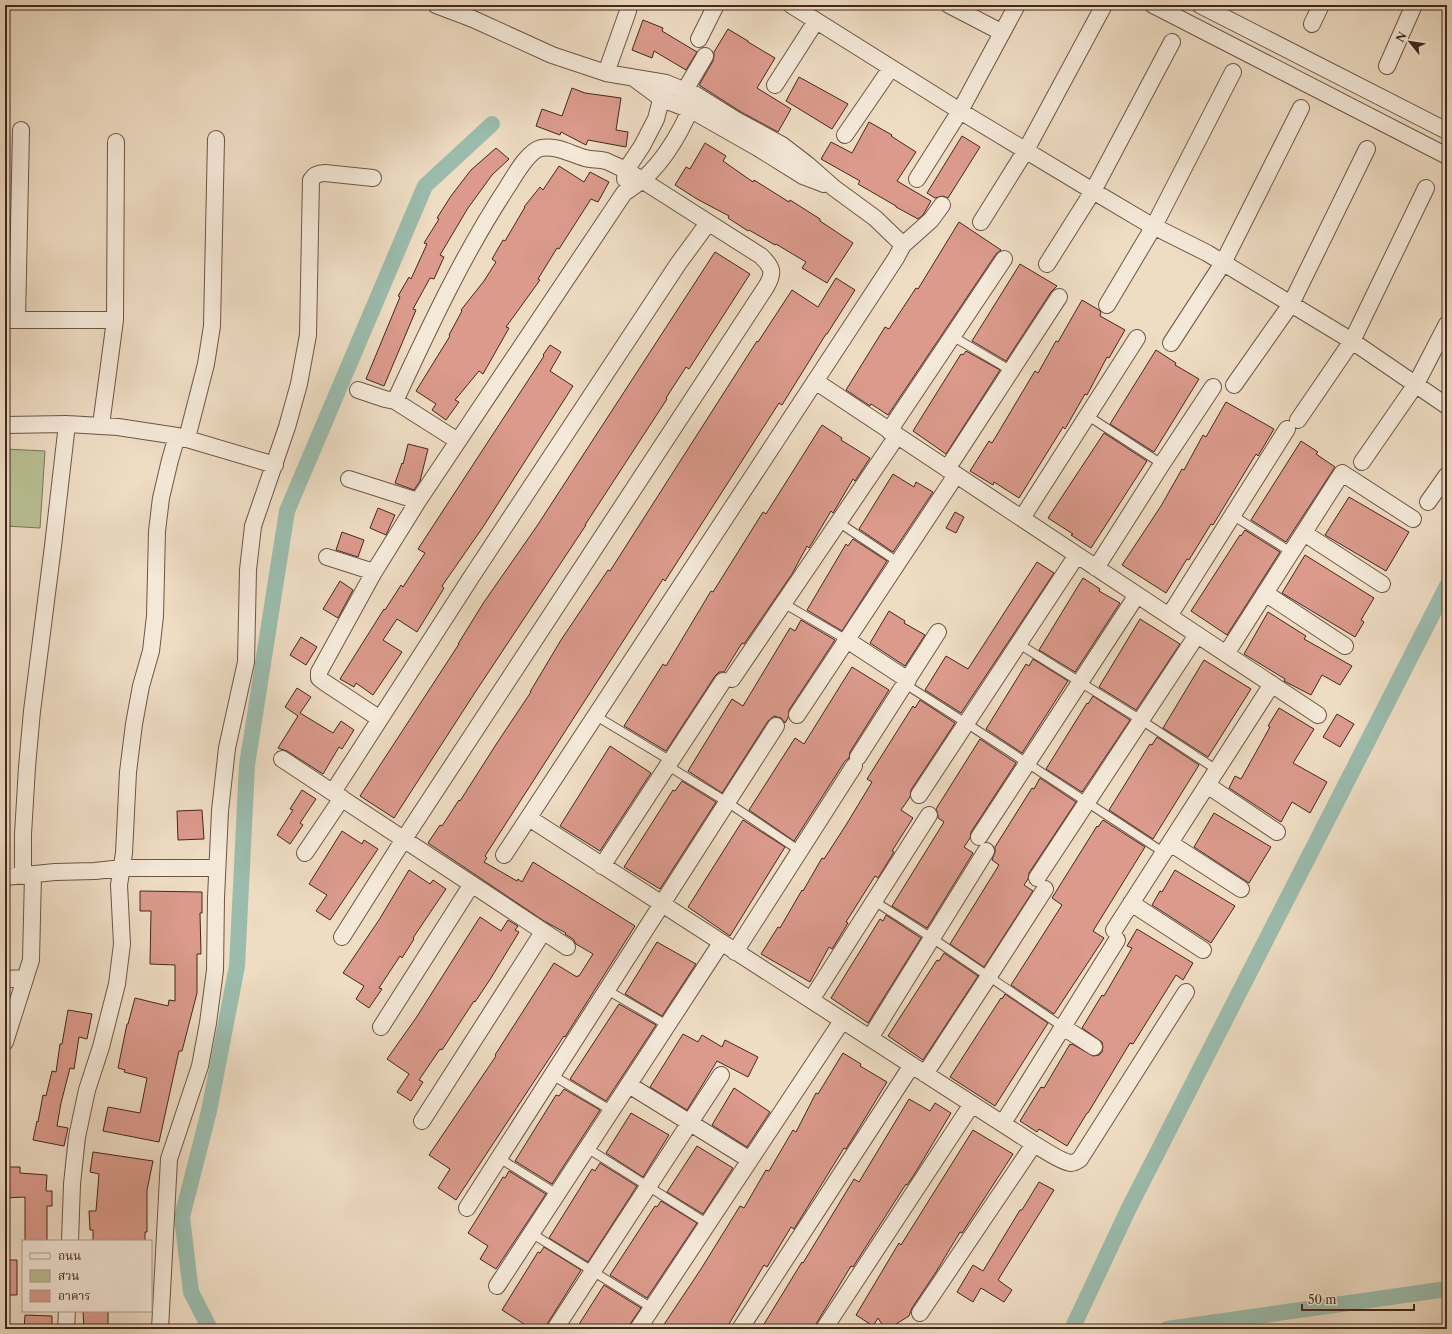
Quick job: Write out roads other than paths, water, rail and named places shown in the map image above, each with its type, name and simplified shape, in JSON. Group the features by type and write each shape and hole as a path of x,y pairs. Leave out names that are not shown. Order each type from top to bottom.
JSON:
{"street":[{"path":"436,5 473,19 552,55 606,73 666,83 690,98 736,120 782,145 834,188 875,218 903,245"},
{"path":"698,39 716,5"},
{"path":"790,5 960,111 1093,191 1223,263 1352,341 1447,406"},
{"path":"949,5 1001,32"},
{"path":"917,179 960,111 1001,32 1017,5"},
{"path":"1153,5 1447,156"},
{"path":"1200,5 1447,131"},
{"path":"1312,24 1321,5"},
{"path":"1387,66 1414,5"},
{"path":"982,222 1026,150 1103,7"},
{"path":"606,73 628,11"},
{"path":"775,85 816,21"},
{"path":"1047,264 1093,191 1172,42"},
{"path":"380,719 324,682 319,678 319,672 374,572 418,500 624,193 642,180 658,163 674,140 705,56"},
{"path":"845,135 891,68"},
{"path":"1107,305 1154,226 1233,72"},
{"path":"632,77 662,99 690,98"},
{"path":"624,193 626,170 642,146 656,119 666,83"},
{"path":"1171,343 1223,263 1302,108"},
{"path":"21,130 11,320 115,320"},
{"path":"70,1240 72,1184 77,1137 87,1090 101,1047 117,984 122,944 119,885 124,853 128,772 134,724 141,686 152,651 155,616 157,531 161,498 170,460 182,437 206,364 212,326 216,139"},
{"path":"101,425 115,320 116,142"},
{"path":"342,937 404,839 771,279 771,269 768,263 760,256 626,170 606,161 587,158 552,148 540,148 533,153 519,169 473,242 428,329 395,401"},
{"path":"1234,385 1291,304 1367,149"},
{"path":"160,1329 169,1159 200,1066 208,1023 215,970 217,868 220,811 226,748 246,662 248,570 253,526 264,490 275,464 287,427 299,384 308,335 311,180 319,173 373,178"},
{"path":"1169,616 1232,516 1352,341 1426,188"},
{"path":"504,855 896,258 903,245 931,220 942,205"},
{"path":"305,853 380,719 472,576 678,264 708,224"},
{"path":"602,866 669,763 784,603 838,522 952,336 1004,259"},
{"path":"797,715 898,562 1010,370 1059,298"},
{"path":"1362,462 1416,384 1447,324"},
{"path":"1022,518 1137,338"},
{"path":"815,381 1318,715"},
{"path":"1096,568 1213,387"},
{"path":"358,390 395,401 458,441"},
{"path":"5,1042 30,960 26,782 31,718 67,424"},
{"path":"5,425 101,425 182,437 275,464"},
{"path":"1226,654 1342,473 1413,519"},
{"path":"1428,502 1447,475"},
{"path":"349,479 418,500"},
{"path":"1304,533 1382,584"},
{"path":"919,795 1077,555"},
{"path":"327,557 374,572"},
{"path":"1265,594 1345,646"},
{"path":"870,1038 932,938 1027,764 1137,595"},
{"path":"736,952 938,632"},
{"path":"740,1329 919,1070 990,976 1087,803 1197,635"},
{"path":"847,640 906,682"},
{"path":"1003,1124 1063,1027 1116,935 1131,903 1272,684"},
{"path":"467,1208 776,726"},
{"path":"282,759 567,947"},
{"path":"1207,785 1276,832"},
{"path":"810,1000 929,815"},
{"path":"529,818 661,905 1034,1144 1062,1160 1071,1163 1080,1159 1186,992"},
{"path":"1167,847 1241,889"},
{"path":"5,877 54,872 95,871 122,868 217,868"},
{"path":"381,1027 472,884"},
{"path":"1131,903 1203,950"},
{"path":"422,1121 543,932"},
{"path":"497,1286 721,943"},
{"path":"5,979 25,978"},
{"path":"638,1329 842,1021"},
{"path":"1063,1027 1094,1047"},
{"path":"555,1329 721,1075"},
{"path":"628,1085 750,1160"},
{"path":"824,1329 972,1104"},
{"path":"920,1313 1034,1144"},
{"path":"66,1329 67,1312"}],"lane":[{"path":"952,336 1010,370"},
{"path":"1088,416 1162,464"},
{"path":"1232,516 1292,552"},
{"path":"838,522 898,562"},
{"path":"784,603 847,640"},
{"path":"1019,644 1141,720 1217,770"},
{"path":"906,682 1087,803 1167,847"},
{"path":"596,716 800,851"},
{"path":"874,901 990,976 1063,1027"},
{"path":"607,990 667,1025"},
{"path":"552,1076 612,1110"},
{"path":"587,1148 708,1224"},
{"path":"499,1158 557,1194"},
{"path":"531,1233 652,1308"}],"waterway":[{"path":"210,1329 191,1292 182,1217 209,1111 237,966 247,765 287,511 425,186 492,124"},
{"path":"1072,1329 1128,1210 1447,586"},
{"path":"1167,1329 1447,1289"}]}
